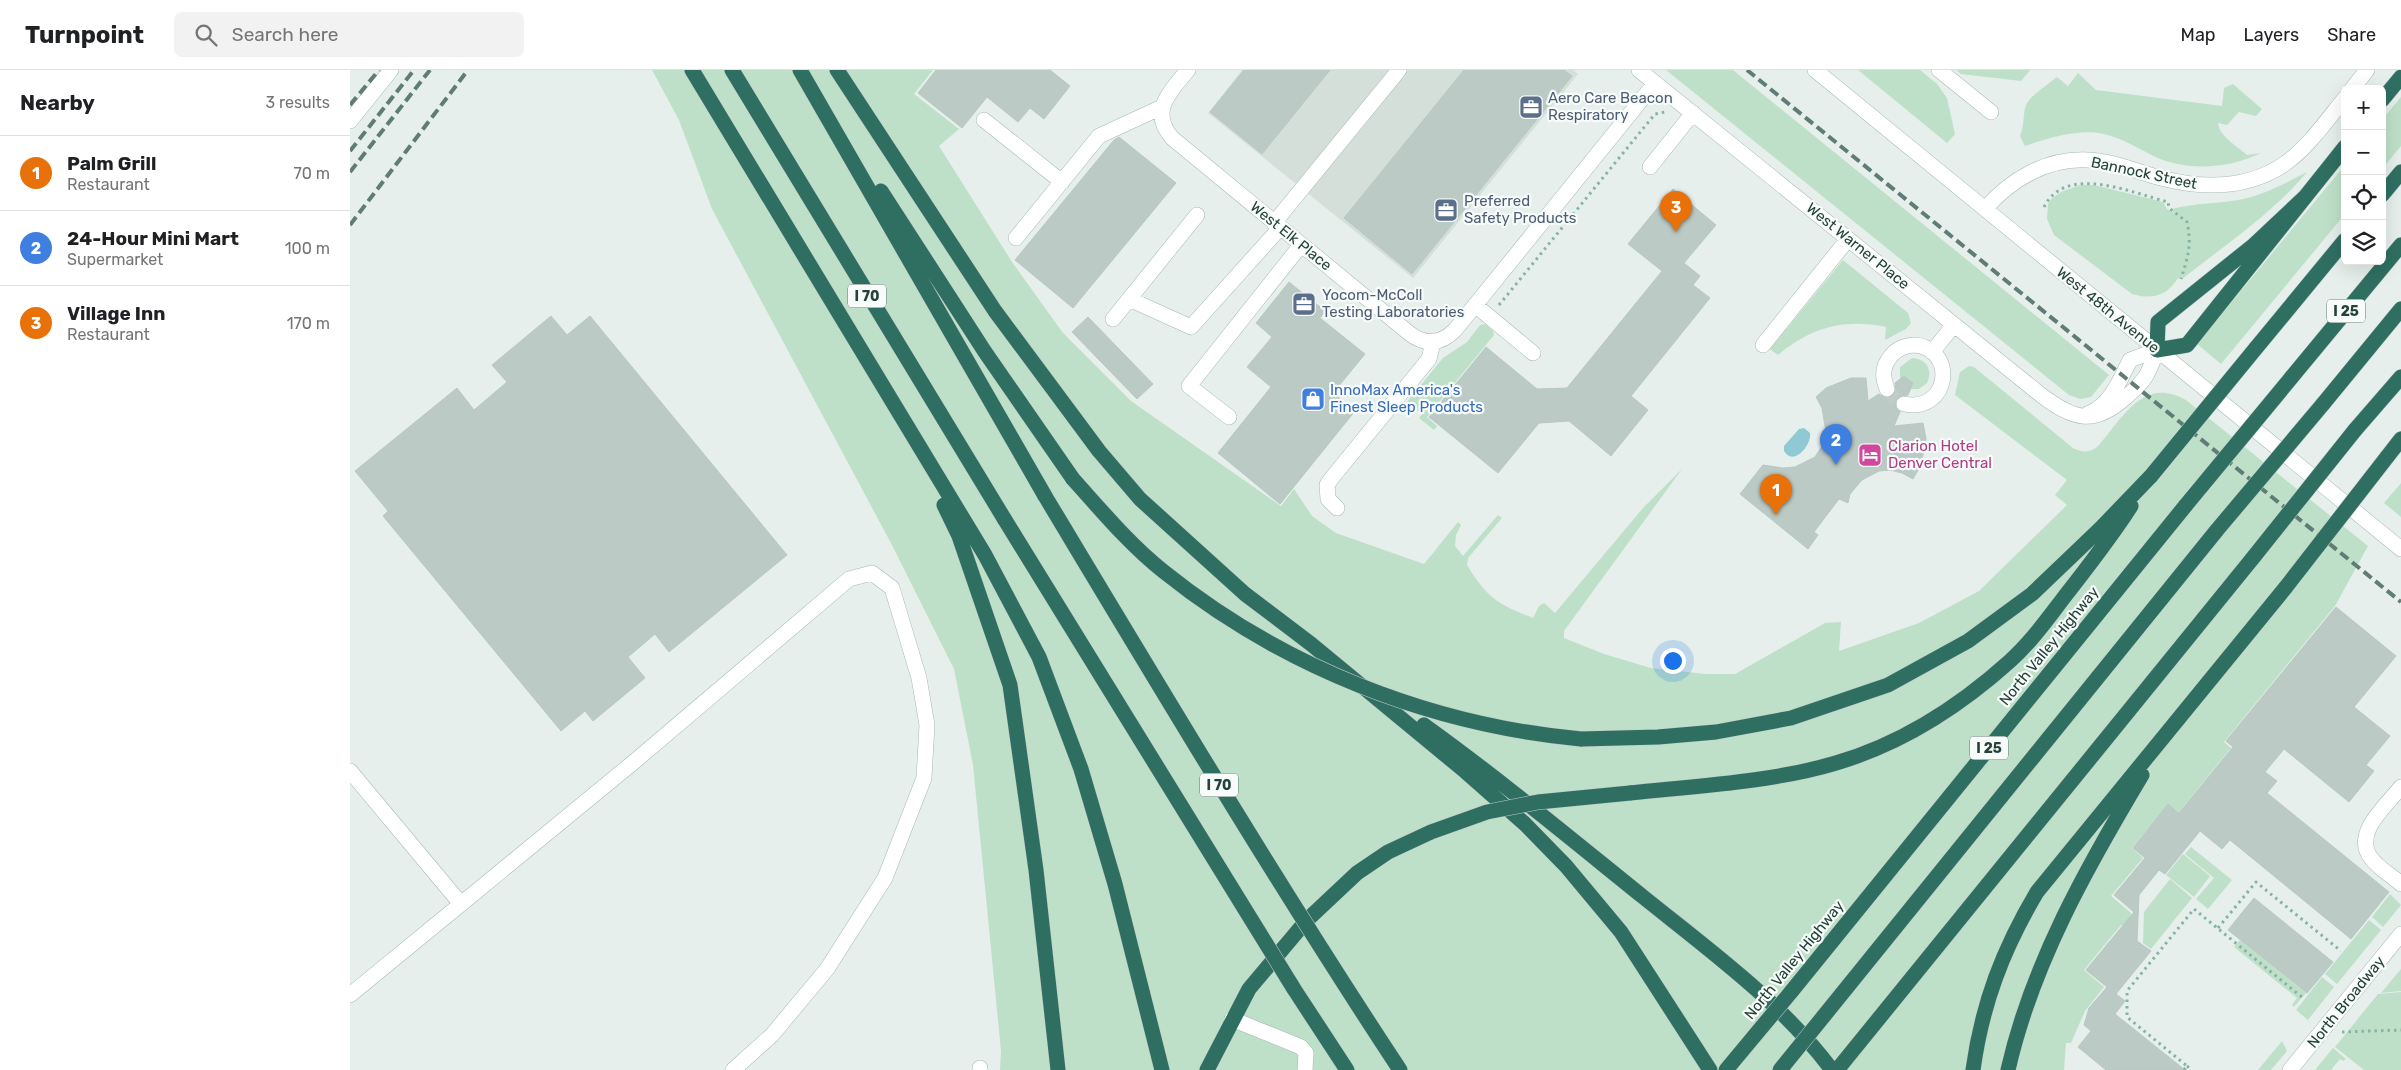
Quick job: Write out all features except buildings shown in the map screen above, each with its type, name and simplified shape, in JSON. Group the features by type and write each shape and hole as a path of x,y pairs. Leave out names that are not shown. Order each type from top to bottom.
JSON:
{"highway":[{"path":"692,70 985,555 1039,657 1081,769 1115,884 1162,1070"},
{"name":"I 70","path":"732,70 1004,520 1294,989 1347,1070"},
{"path":"801,70 985,352 1073,478 1117,527 1162,570 1230,621 1315,667 1414,706 1486,725 1581,739 1658,737 1716,732 1791,718 1888,685 1968,641 2032,594 2100,529 2151,476 2341,245"},
{"name":"I 70","path":"801,70 1045,496 1249,836 1327,960 1400,1070"},
{"path":"837,70 995,311 1099,451 1140,499 1245,594 1483,768 1751,984 1814,1046 1832,1070"},
{"path":"2386,95 2401,77"},
{"path":"2305,197 2254,245 2158,322 2157,350 2186,345 2305,197 2341,152"},
{"path":"2386,190 2401,172"},
{"name":"North Valley Highway","path":"1726,1070 2401,244"},
{"path":"1780,1070 2217,530 2401,309"},
{"path":"1838,1070 2355,430 2401,377"},
{"path":"912,435 959,536 1010,684 1037,879 1058,1070"},
{"path":"1974,1064 1982,1018 1993,980 2024,913 2055,868 2286,588 2401,439"},
{"path":"1207,1070 1249,988 1307,920 1357,873 1388,852 1431,832 1487,812 1538,802 1783,775 1835,763 1889,742 1934,719 1972,693 2012,660 2042,626 2111,537 2151,476"},
{"path":"1311,644 1466,772 1525,824 1566,866 1620,932 1710,1070"},
{"path":"2008,1070 2030,996 2064,914 2106,834 2166,733"}],"street":[{"path":"350,121 391,70"},
{"path":"1016,238 1099,136 1162,112 1168,95 1188,70"},
{"path":"1129,299 1191,327 1278,225 1399,70"},
{"name":"West Warner Place","path":"1639,70 2055,405 2080,416"},
{"name":"West 48th Avenue","path":"1815,70 2401,550"},
{"path":"1939,70 1990,112"},
{"path":"2355,85 2368,70"},
{"path":"1337,508 1328,499 1328,485 1331,479 1429,359 1433,342 1448,336 1475,305 1655,83"},
{"name":"Bannock Street","path":"1985,209 2002,190 2017,180 2050,164 2068,161 2087,160 2105,162 2165,179 2208,186 2223,185 2254,178 2286,163 2341,103"},
{"name":"West Elk Place","path":"1162,112 1166,132 1172,138 1416,339 1433,342"},
{"path":"1650,167 1692,113"},
{"path":"984,120 1062,182"},
{"path":"1113,319 1197,215"},
{"path":"1763,345 1848,239"},
{"path":"1229,418 1189,386 1301,245"},
{"path":"1475,305 1533,353"},
{"path":"1932,352 1954,325"},
{"path":"1887,389 1884,369 1893,353 1902,347 1912,345 1932,352 1942,366 1943,379 1941,388 1926,403 1904,404"},
{"path":"2080,416 2101,415 2122,401 2147,377 2157,350"},
{"path":"2080,416 2098,408 2105,401 2130,360 2157,350"},
{"path":"350,995 635,761 849,579 872,573 892,588 919,678 927,725 924,778 885,878 827,969 772,1035 733,1070"},
{"path":"350,771 461,904"},
{"path":"2401,787 2373,822 2365,838 2369,856 2401,884"},
{"name":"North Broadway","path":"2290,1070 2401,934"},
{"path":"1232,1019 1301,1047 1306,1054 1305,1070"}],"path":[{"path":"1490,317 1655,114 1665,112"},
{"path":"2044,207 2050,196 2060,189 2080,183 2095,183 2168,202 2169,208 2187,222 2190,237 2191,248 2180,278"},
{"path":"2218,928 2256,882 2342,951"},
{"path":"2192,1070 2128,1017 2127,990 2194,908 2303,998"},
{"path":"2320,1033 2401,1030"},
{"path":"2184,1070 2187,1066"}],"shaded area":[{"path":"1242,70 1573,70 1578,74 1413,278 1208,113"}],"green space":[{"path":"652,70 933,70 914,94 959,129 939,146 1012,262 1063,333 1131,401 1281,506 1294,489 1312,516 1336,533 1424,564 1458,522 1461,525 1456,535 1455,546 1463,556 1498,515 1502,518 1468,558 1467,565 1487,593 1494,599 1533,618 1539,606 1544,603 1555,613 1643,508 1682,469 1564,631 1564,638 1604,654 1651,668 1705,674 1735,674 1825,623 1841,622 1839,651 1919,623 1979,591 2067,505 2055,495 2067,480 1955,395 1960,372 1969,366 1974,367 2073,448 2080,451 2090,451 2099,445 2126,412 2146,396 2158,393 2171,394 2186,400 2368,546 2335,606 2224,742 2231,748 2179,812 2168,804 2132,848 2143,858 2111,896 2131,913 2131,933 2121,925 2084,970 2104,987 2085,1011 2071,1043 2066,1043 2064,1070 1000,1070 1001,1051 973,765 954,669 892,545 712,209 679,120"},
{"path":"1666,70 1733,70 2109,375 2091,397 2080,399 2069,395"},
{"path":"1858,70 1920,70 1937,84 1947,98 1955,134 1947,143"},
{"path":"1956,70 2030,70 2021,81 1961,74"},
{"path":"2078,73 2096,90 2222,106 2224,88 2233,84 2262,109 2256,116 2239,112 2227,125 2218,123 2219,128 2225,136 2247,155 2261,153 2224,165 2185,165 2160,159 2118,138 2095,132 2064,135 2025,146 2020,136 2025,108 2030,99 2057,77 2068,86"},
{"path":"2401,97 2401,146 2386,164 2386,130 2386,115"},
{"path":"2341,170 2341,219 2221,364 2197,344"},
{"path":"2307,172 2279,202 2248,228 2182,279 2178,278 2164,293 2158,295 2146,297 2132,294 2054,235 2047,219 2048,204 2052,198 2061,192 2080,185 2094,185 2163,202 2167,209 2173,212 2172,209 2180,207 2247,198 2274,189"},
{"path":"1843,260 1908,313 1911,323 1906,329 1885,340 1886,327 1856,324 1842,325 1815,332 1802,338 1778,355 1770,349"},
{"path":"1485,324 1493,331 1494,335 1427,417 1437,426 1434,430 1419,418 1422,414 1407,402 1443,358 1467,342 1480,325"},
{"path":"1912,358 1922,360 1929,370 1927,383 1919,389 1911,389 1913,383 1905,376 1900,380 1900,367"},
{"path":"2401,483 2401,517 2384,503"},
{"path":"2191,847 2232,880 2208,909 2196,899 2214,878 2185,854"},
{"path":"2183,854 2210,876 2194,897 2166,875"},
{"path":"2170,879 2192,898 2151,949 2143,943 2144,912"},
{"path":"2390,894 2401,905 2383,927 2372,917"},
{"path":"2369,920 2381,930 2337,984 2325,974"},
{"path":"2240,940 2306,993 2294,1007 2292,1005 2297,998 2234,947"},
{"path":"2401,969 2401,991 2381,993"},
{"path":"2322,977 2334,987 2308,1020 2296,1010"},
{"path":"2401,992 2401,1070 2364,1070 2335,1047 2378,994"},
{"path":"2282,1041 2287,1051 2271,1070 2258,1070"},
{"path":"2333,1048 2346,1059 2343,1061 2340,1059 2331,1070 2315,1070"}],"water":[{"path":"1804,428 1810,433 1808,443 1797,456 1792,457 1788,455 1784,451 1784,446 1799,429"}],"tunnel":[{"path":"1887,389 1897,401 1904,404"}],"railway":[{"path":"350,105 379,70"},
{"path":"350,151 414,70"},
{"path":"350,172 430,70"},
{"path":"350,225 468,70"},
{"path":"1747,70 2401,602"}],"place":[{"name":"Aero Care Beacon Respiratory","path":"1531,107"},
{"name":"Preferred Safety Products","path":"1446,210"},
{"name":"Village Inn","path":"1676,232"},
{"name":"Yocom-McColl Testing Laboratories","path":"1304,304"},
{"name":"InnoMax America's Finest Sleep Products","path":"1313,399"},
{"name":"Clarion Hotel Denver Central","path":"1870,455"},
{"name":"24-Hour Mini Mart","path":"1836,465"},
{"name":"Palm Grill","path":"1776,515"}]}
